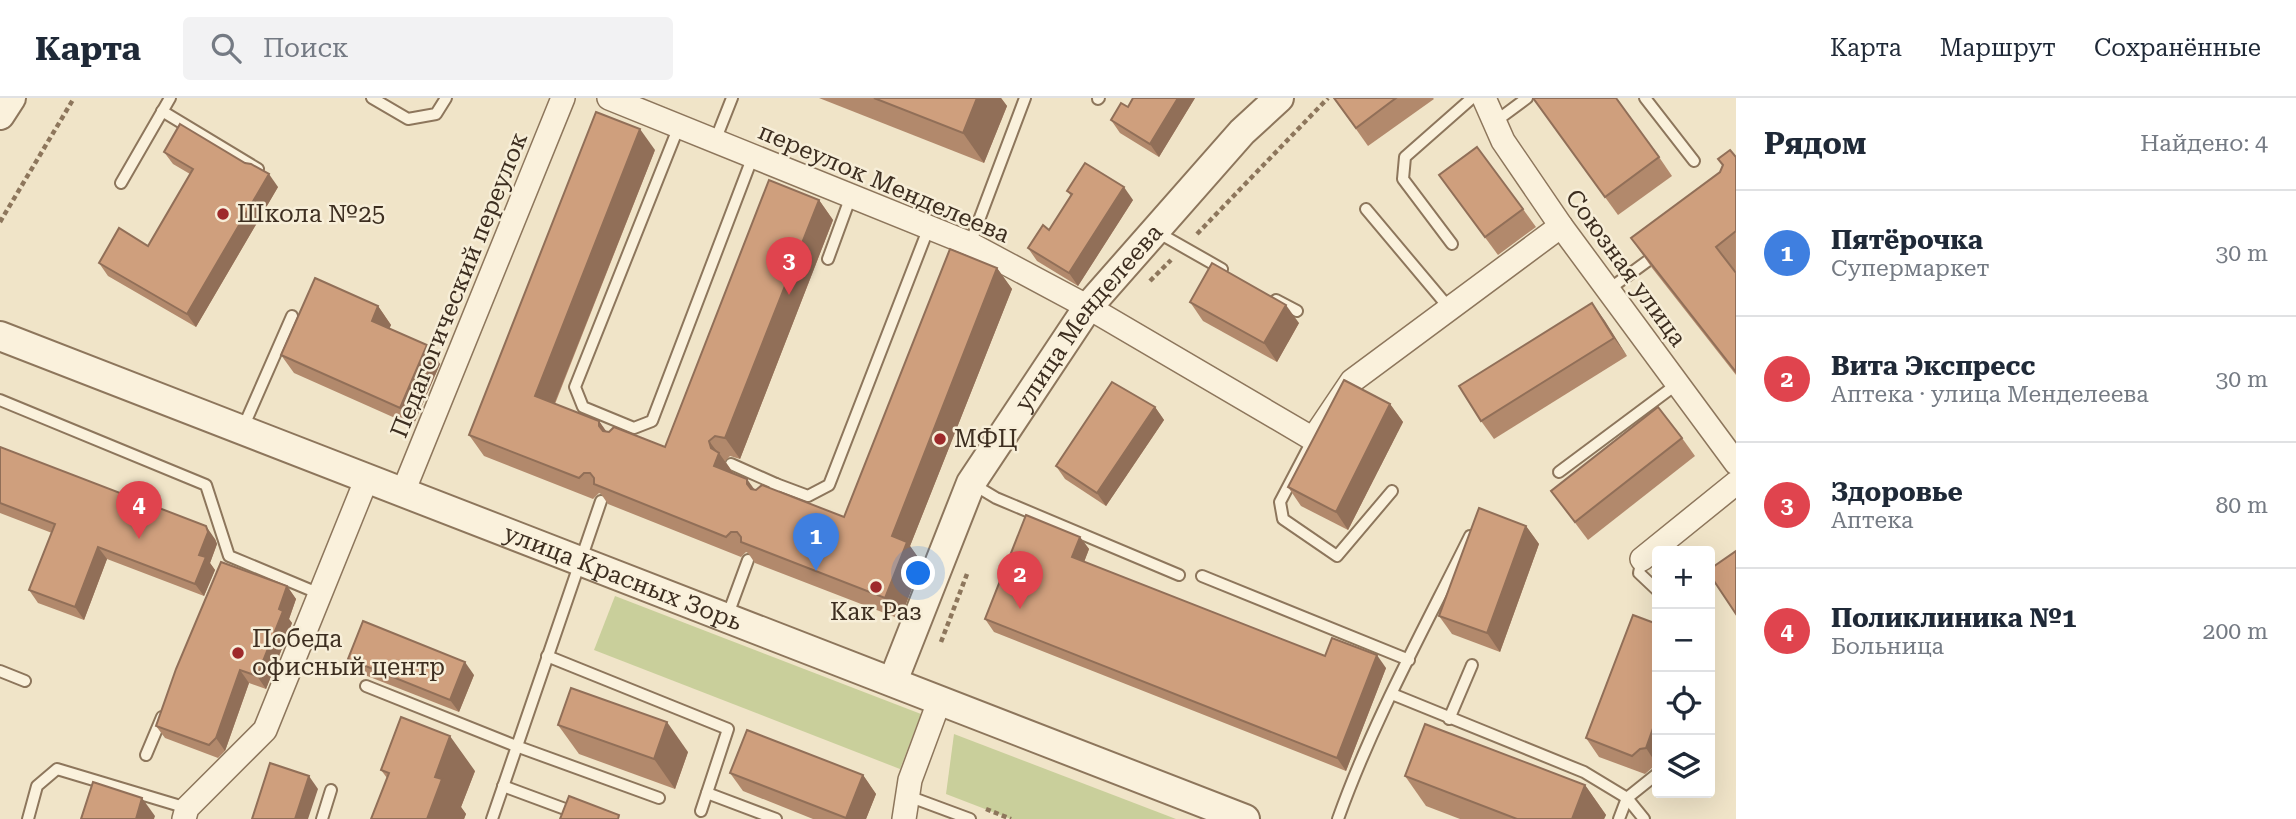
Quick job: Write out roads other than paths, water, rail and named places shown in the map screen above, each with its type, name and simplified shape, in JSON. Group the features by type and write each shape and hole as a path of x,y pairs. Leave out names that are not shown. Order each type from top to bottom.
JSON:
{"street":[{"path":"0,115 10,98"},
{"name":"Педагогический переулок","path":"403,492 563,98"},
{"name":"переулок Менделеева","path":"609,98 970,244 1088,307 1313,439"},
{"name":"улица Менделеева","path":"893,681 971,483 1088,307 1242,132 1279,98"},
{"name":"Союзная улица","path":"1484,98 1503,141 1561,226 1736,463"},
{"path":"1313,439 1352,381 1561,226"},
{"name":"улица Красных Зорь","path":"0,336 1245,819"},
{"path":"185,813 265,730 367,478"},
{"path":"1642,559 1736,483"},
{"path":"904,819 911,780 940,699"}],"lane":[{"path":"121,183 170,98"},
{"path":"372,98 408,119 436,114 446,98"},
{"path":"715,141 732,98"},
{"path":"970,244 1025,98"},
{"path":"1452,244 1403,179 1405,157 1472,98"},
{"path":"1496,121 1527,98"},
{"path":"1645,98 1694,161"},
{"path":"162,111 258,169"},
{"path":"679,126 575,387 583,407 627,430 652,421 753,156"},
{"path":"828,259 851,196"},
{"path":"1366,209 1450,309"},
{"path":"731,464 808,496 830,485 929,227"},
{"path":"1155,230 1229,273"},
{"path":"1608,290 1661,251"},
{"path":"1263,292 1297,311"},
{"path":"242,430 292,316"},
{"path":"1559,472 1677,384"},
{"path":"0,400 205,485 229,556 224,569"},
{"path":"1313,439 1280,502 1283,519 1337,556 1392,491"},
{"path":"971,483 996,498 1179,575"},
{"path":"769,503 776,484"},
{"path":"492,819 601,502"},
{"path":"1338,819 1392,694 1472,532"},
{"path":"229,556 320,594"},
{"path":"1642,559 1639,573 1652,585"},
{"path":"727,618 748,560"},
{"path":"1202,576 1409,660"},
{"path":"547,656 728,729 701,811"},
{"path":"1449,719 1472,665"},
{"path":"0,671 25,681"},
{"path":"366,686 516,746 659,798"},
{"path":"1392,694 1584,772 1627,798 1644,819"},
{"path":"146,755 167,705"},
{"path":"28,819 37,786 57,769 185,813"},
{"path":"1619,819 1627,798 1652,778"},
{"path":"503,786 592,819"},
{"path":"322,819 331,790"},
{"path":"707,793 776,819"},
{"path":"908,796 971,819"}],"place":[{"name":"Школа №25","path":"223,214"},
{"name":"Здоровье","path":"789,295"},
{"name":"МФЦ","path":"940,439"},
{"name":"Поликлиника №1","path":"139,539"},
{"name":"Пятёрочка","path":"816,571"},
{"name":"Как Раз","path":"876,587"},
{"name":"Вита Экспресс","path":"1020,609"},
{"name":"Победа офисный центр","path":"238,653"}]}
